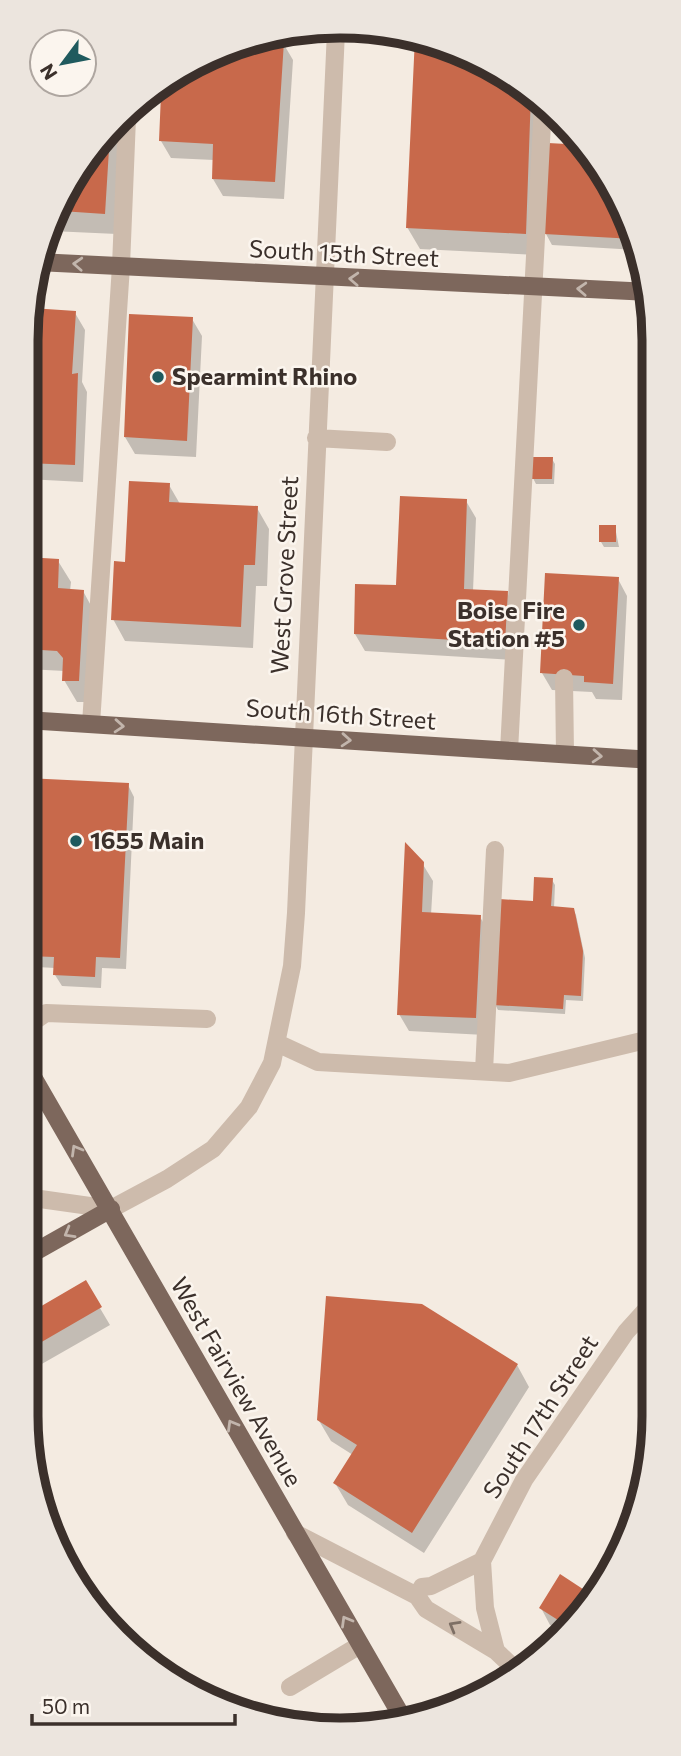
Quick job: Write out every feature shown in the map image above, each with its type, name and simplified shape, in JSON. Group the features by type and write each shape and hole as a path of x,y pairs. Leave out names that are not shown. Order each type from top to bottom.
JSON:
{"main road":[{"name":"South 15th Street","path":"49,262 324,278 639,292"},
{"name":"South 16th Street","path":"38,721 642,759"},
{"name":"West Fairview Avenue","path":"38,1085 399,1712"},
{"path":"38,1250 111,1209"}],"street":[{"name":"West Grove Street","path":"111,1209 167,1179 213,1149 249,1107 272,1063 292,966 336,38"},
{"path":"509,751 542,115"},
{"path":"91,724 121,266 127,127"},
{"path":"316,438 387,442"},
{"path":"564,678 565,754"},
{"path":"484,1071 495,850"},
{"path":"38,1019 46,1013 207,1018"},
{"path":"277,1043 318,1062 527,1071 642,1041"},
{"path":"38,1199 111,1209"},
{"name":"South 17th Street","path":"482,1561 524,1480 625,1332 642,1314"},
{"path":"295,1533 417,1596 426,1609 496,1651 511,1665"},
{"path":"417,1596 422,1587 431,1586 482,1561 485,1608 496,1651"},
{"path":"290,1687 360,1646"}],"building":[{"path":"284,44 275,182 212,179 213,144 159,141 161,98 190,79 225,61"},
{"path":"414,48 456,61 492,79 531,106 526,234 406,228"},
{"path":"548,143 570,144 602,190 624,238 544,234"},
{"path":"109,146 105,214 68,211 89,173"},
{"path":"40,309 76,311 72,374 78,373 75,465 38,463"},
{"name":"Spearmint Rhino","path":"129,314 193,317 187,441 124,437"},
{"path":"532,457 553,457 552,479 532,479"},
{"path":"129,481 170,483 169,502 258,506 255,565 244,565 241,627 111,620 114,561 125,562"},
{"path":"400,496 467,499 464,589 508,591 505,643 354,634 355,584 396,585"},
{"path":"599,525 616,525 616,542 599,542"},
{"path":"38,558 59,559 58,588 84,590 79,681 62,681 63,658 57,651 38,650"},
{"name":"Boise Fire Station #5","path":"545,573 619,577 613,684 584,682 584,676 540,673"},
{"name":"1655 Main","path":"38,779 129,783 120,958 96,957 95,977 53,975 54,957 38,956"},
{"path":"405,842 424,862 422,912 481,915 476,1018 397,1015"},
{"path":"534,877 553,878 551,906 574,908 583,951 581,996 564,995 563,1009 493,1005 499,899 533,901"},
{"path":"86,1280 102,1307 38,1344 38,1308"},
{"path":"326,1296 422,1304 518,1364 412,1533 333,1483 357,1445 317,1420"},
{"path":"560,1574 586,1591 561,1622 539,1608"}],"place":[{"name":"Spearmint Rhino","path":"158,377"},
{"name":"Boise Fire Station #5","path":"579,625"},
{"name":"1655 Main","path":"76,841"}]}
